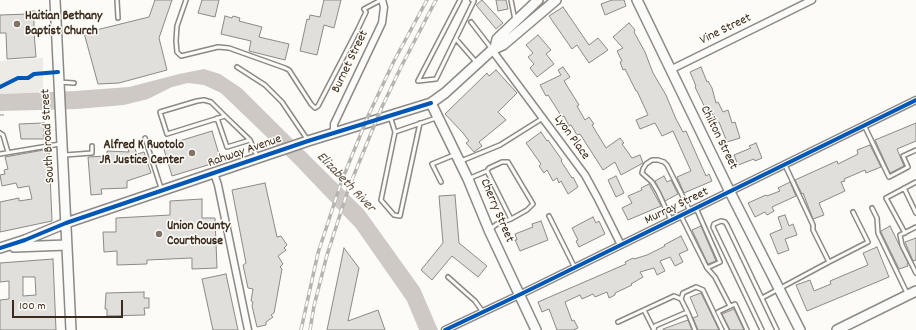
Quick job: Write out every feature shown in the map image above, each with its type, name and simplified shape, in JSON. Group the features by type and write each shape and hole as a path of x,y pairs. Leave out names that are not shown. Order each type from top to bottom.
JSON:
{"street":[{"name":"South Broad Street","path":"55,0 71,330"},
{"name":"Burnet Street","path":"334,133 334,124 382,23 384,7 382,0"},
{"name":"Rahway Avenue","path":"493,49 497,39 538,0"},
{"path":"544,10 552,0"},
{"name":"Rahway Avenue","path":"0,248 25,240 66,222 308,141 431,103 445,93 493,49 503,45 556,0"},
{"name":"Chilton Street","path":"637,0 730,192 800,330"},
{"name":"Vine Street","path":"670,70 812,0"},
{"name":"Lyon Place","path":"493,49 585,175 621,245"},
{"name":"Murray Street","path":"445,330 519,296 916,100"},
{"name":"Cherry Street","path":"431,103 468,179 489,230 536,330"},
{"path":"214,173 218,185 248,330"},
{"path":"0,248 67,245"},
{"path":"836,330 912,293"}],"lane":[{"path":"117,0 118,18"},
{"path":"186,0 177,26 177,52 181,56 218,47 229,48 286,68 315,108 318,106 358,29 366,12 364,9 382,0"},
{"path":"460,0 418,81 436,79 474,1 472,0"},
{"path":"511,0 516,22"},
{"path":"471,22 493,49"},
{"path":"456,39 477,63"},
{"path":"238,67 265,85 282,102 308,141"},
{"path":"60,86 74,83"},
{"path":"225,116 167,134 160,112 197,101 204,100 211,102 250,140 258,158"},
{"path":"390,116 395,132 381,200 394,215 400,216 420,123"},
{"path":"395,132 438,117"},
{"path":"217,118 227,147 250,140"},
{"path":"441,182 432,164 458,158 500,145 543,118"},
{"path":"864,125 890,177 908,167 903,156 916,150"},
{"path":"0,134 3,136 8,152"},
{"path":"145,138 162,190"},
{"path":"0,154 62,144"},
{"path":"63,155 92,153 92,146"},
{"path":"672,220 655,187 642,173 642,169 652,160 664,162 667,165 690,211"},
{"path":"468,179 487,171 489,168 502,162 508,162 533,204 527,210 511,219 497,224 489,230"},
{"path":"785,164 828,262"},
{"path":"487,171 511,219"},
{"path":"905,233 886,198 916,182"},
{"path":"904,188 916,212"},
{"path":"696,208 720,262 707,268"},
{"path":"872,208 877,218 878,233 912,293"},
{"path":"762,298 868,242 853,212"},
{"path":"549,216 575,268"},
{"path":"680,216 707,268 715,277 730,306"},
{"path":"762,330 713,228 714,224 721,221 725,222 777,330"},
{"path":"916,227 900,235 902,245 916,272"},
{"path":"448,277 475,301 483,312"},
{"path":"681,299 683,293 696,287 704,290 722,330"},
{"path":"618,322 674,296 681,299 695,330"},
{"path":"727,330 718,312 735,304 747,330"},
{"path":"644,310 654,330"},
{"path":"654,330 655,326 688,313"}],"path":[{"path":"0,115 6,115"}],"shaded area":[{"path":"43,58 43,92 0,94 0,61"},
{"path":"204,69 220,74 241,88 364,210 420,288 438,330 419,330 407,301 356,228 295,164 221,93 204,85 188,83 172,87 148,99 124,105 77,109 0,111 0,94 129,87"}],"building":[{"path":"155,0 172,0 159,38 167,70 119,83 98,84 84,33 149,17"},
{"path":"202,0 219,0 215,17 198,13"},
{"path":"324,0 341,0 334,28 324,25 317,55 300,51 307,19 309,20 310,15 320,17"},
{"path":"482,0 503,23 496,29 476,5"},
{"path":"496,0 506,0 508,9 498,11"},
{"path":"612,0 624,0 626,6 605,15 601,4"},
{"path":"563,7 589,45 598,38 608,50 589,63 577,45 572,49 549,16"},
{"path":"29,11 35,11 36,17 34,17 34,32 36,57 7,59 6,33 0,33 0,15 29,14"},
{"path":"225,16 240,18 239,21 262,27 259,37 289,44 285,60 249,51 251,41 221,34"},
{"path":"629,23 635,30 634,32 645,52 653,73 666,95 676,119 683,132 686,131 706,176 709,174 712,181 684,193 677,177 691,171 673,131 662,136 655,123 640,129 636,120 648,115 637,91 625,69 623,70 620,62 622,61 617,51 623,48 613,37"},
{"path":"538,35 551,50 546,54 554,64 537,77 530,68 534,64 528,57 533,53 526,45"},
{"path":"563,67 570,77 564,81 579,105 577,106 585,120 589,117 594,124 592,125 606,148 620,138 624,143 622,144 632,158 640,155 643,163 621,175 615,162 603,170 580,134 577,135 571,125 569,126 564,116 562,117 548,95 546,96 540,85 561,75 558,70"},
{"path":"701,67 707,82 708,81 712,88 716,103 718,102 723,112 728,110 732,123 735,122 740,138 727,142 719,122 716,123 713,114 709,116 695,87 696,86 690,72"},
{"path":"496,70 517,93 498,112 506,120 479,142 482,146 474,152 466,143 469,141 463,133 445,114 487,73 489,76"},
{"path":"44,123 44,139 21,139 19,124"},
{"path":"916,123 916,141 897,149 904,166 890,173 875,140"},
{"name":"Alfred K Ruotolo JR Justice Center","path":"212,131 221,161 172,176 163,146"},
{"path":"541,132 562,160 561,161 572,178 573,177 578,187 568,194 561,181 559,183 557,178 553,181 547,170 544,173 539,166 541,164 526,143"},
{"path":"756,143 762,158 755,161 754,159 738,165 734,155 751,148 749,146"},
{"path":"133,144 137,154 144,152 151,173 127,181 127,188 101,189 102,194 91,195 88,157 107,156 107,151 129,152 127,146"},
{"path":"870,145 881,167 866,173 865,170 844,179 845,181 841,182 845,191 819,203 824,215 813,219 803,193 802,194 795,180 837,161 838,164 858,154 857,150"},
{"path":"49,149 52,221 0,232 0,202 19,198 19,201 32,199 29,186 18,188 16,183 2,186 0,175 5,174 4,170 8,169 5,157"},
{"path":"616,176 624,193 616,197 608,180"},
{"path":"664,176 667,182 671,180 678,194 665,201 655,181"},
{"path":"790,182 796,196 772,207 774,211 767,215 765,212 755,217 748,203 780,191 778,188"},
{"path":"265,183 277,237 281,236 287,245 284,248 286,250 278,256 283,264 280,267 282,269 274,313 271,315 273,317 266,322 266,325 257,327 252,306 253,302 251,301 253,289 248,288 243,265 246,263 232,190"},
{"path":"649,184 661,206 628,220 622,208 632,203 628,196 642,190 641,188"},
{"path":"455,195 459,243 487,266 478,277 452,256 432,280 421,270 443,243 439,196"},
{"name":"Union County Courthouse","path":"202,199 202,218 215,218 217,268 192,269 192,258 147,260 147,264 117,265 117,251 104,252 103,232 116,232 116,218 170,215 170,201"},
{"path":"785,215 789,226 793,224 797,235 785,239 789,250 778,254 770,234 782,229 778,217"},
{"path":"593,217 596,223 599,221 605,234 579,247 576,241 578,240 572,228"},
{"path":"541,221 548,240 520,251 515,240 517,240 515,234 533,227 532,224"},
{"path":"701,226 716,261 708,264 692,230"},
{"path":"890,226 908,263 908,266 899,269 881,232"},
{"path":"681,236 688,250 679,254 683,262 675,266 670,257 660,261 665,271 657,275 654,268 640,272 643,277 609,298 607,292 595,297 593,294 582,299 580,295 565,302 572,321 574,320 578,328 573,330 557,330 549,309 542,312 538,302 626,264 625,262 633,258 647,255"},
{"path":"916,238 916,260 913,261 905,242"},
{"path":"877,247 889,277 807,311 796,285 810,280 814,291 831,284 830,281 868,265 863,253"},
{"path":"344,248 359,268 348,321 378,310 385,330 327,330"},
{"path":"53,259 56,330 0,330 0,300 9,299 9,281 0,282 0,263","holes":["23,277 35,277 36,295 23,296"]},
{"path":"226,274 238,330 213,330 202,279"},
{"path":"144,292 144,298 149,298 149,308 144,308 145,315 107,316 107,309 105,309 106,293"},
{"path":"701,293 719,330 698,330 693,318 698,316 690,297"},
{"path":"734,309 744,330 730,330 722,314"},
{"path":"688,320 692,330 663,330 663,329"}],"railway":[{"path":"301,330 318,253 342,180 369,114 394,61 427,0"},
{"path":"310,330 314,306 327,255 349,187 381,109 436,0"}],"cycle path":[{"path":"0,87 18,78 28,78 34,74 58,72"},
{"path":"445,330 916,100"},
{"path":"0,248 25,240 66,223 308,141 431,103"}],"place":[{"name":"Haitian Bethany Baptist Church","path":"17,24"},
{"name":"Alfred K Ruotolo JR Justice Center","path":"192,153"},
{"name":"Union County Courthouse","path":"159,234"}],"water label":[{"name":"Elizabeth River","path":"345,183"}]}
